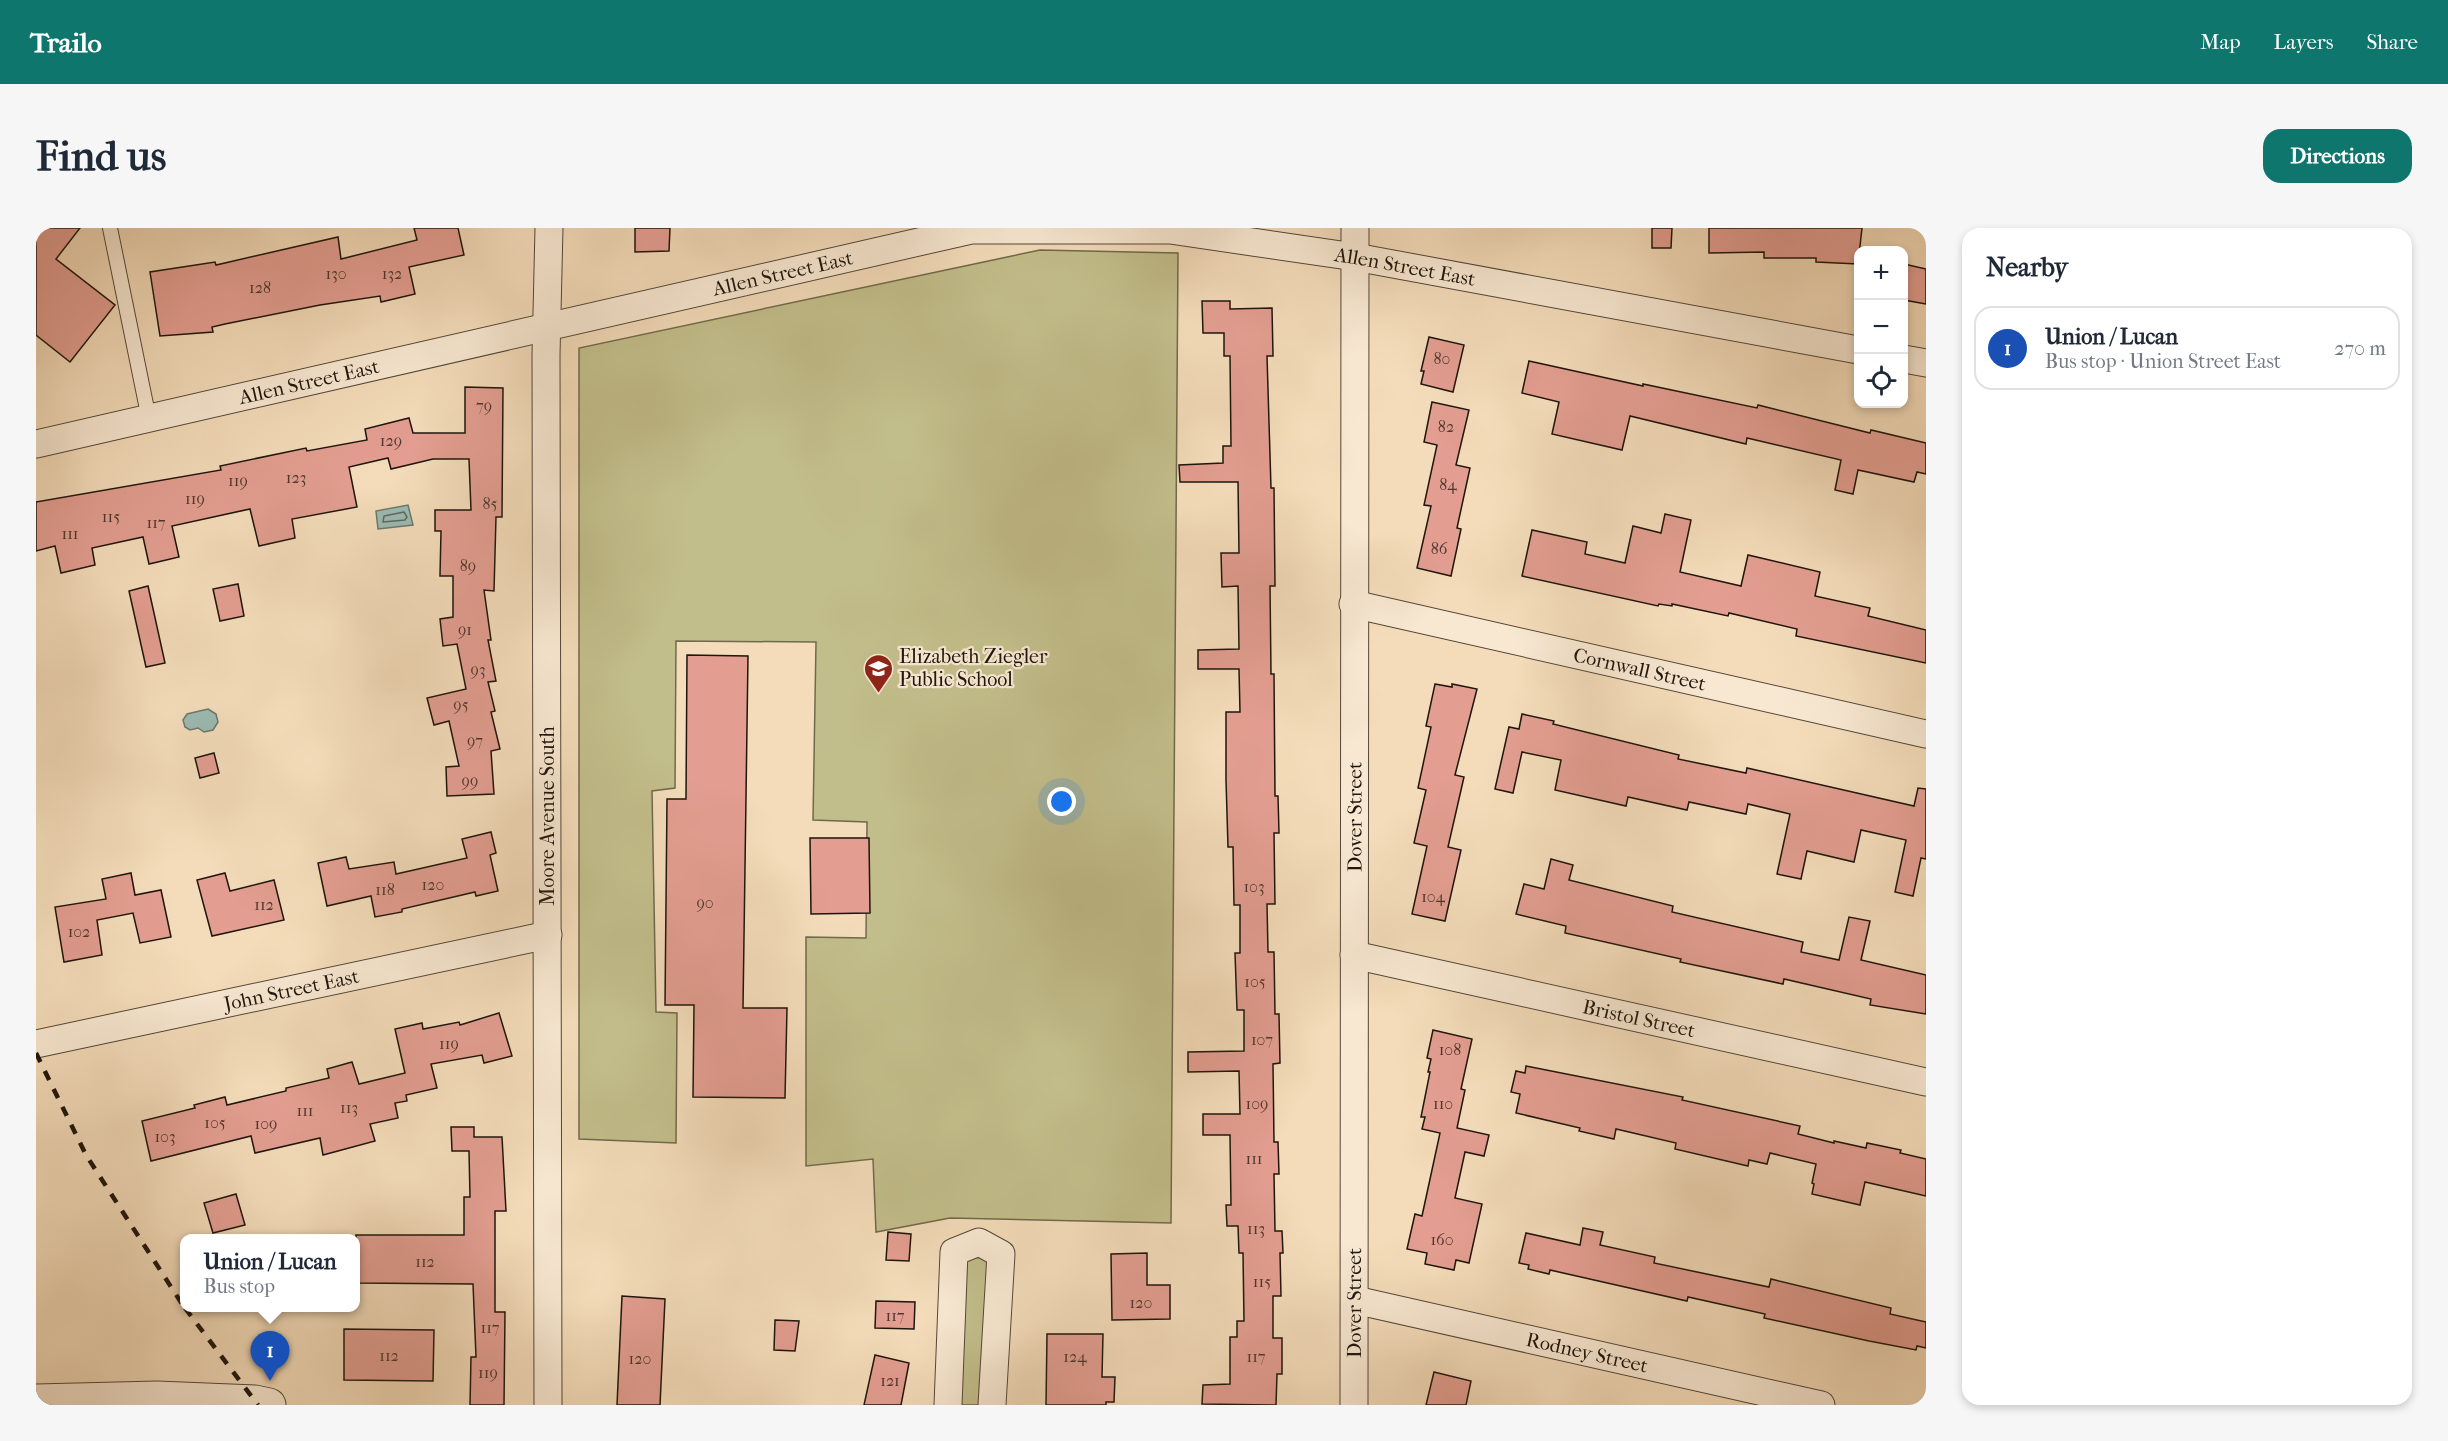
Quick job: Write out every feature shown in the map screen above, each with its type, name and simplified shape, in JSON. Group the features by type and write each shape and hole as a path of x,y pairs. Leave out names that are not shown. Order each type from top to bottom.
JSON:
{"street":[{"name":"Moore Avenue South","path":"548,1405 549,228"},
{"name":"Dover Street","path":"1354,228 1354,1405"},
{"name":"Allen Street East","path":"36,444 971,229 1170,230 1355,257 1854,350"},
{"path":"1908,359 1926,363"},
{"name":"Cornwall Street","path":"1353,604 1926,734"},
{"name":"John Street East","path":"36,1044 548,935"},
{"name":"Bristol Street","path":"1354,955 1926,1082"},
{"path":"948,1405 954,1252 979,1242 1001,1254 992,1405"},
{"name":"Rodney Street","path":"1355,1300 1821,1405"},
{"path":"36,1401 255,1402 269,1405"}],"lane":[{"path":"110,228 149,419"}],"shaded area":[{"name":"Elizabeth Ziegler Public School","path":"1040,250 1178,253 1171,1223 950,1218 876,1232 873,1159 806,1166 806,937 866,938 867,822 813,820 816,642 676,641 675,788 652,791 656,1012 677,1013 676,1143 579,1139 579,348"},
{"path":"966,1257 989,1258 981,1405 961,1405"}],"water":[{"path":"408,505 413,525 378,529 376,511"},
{"path":"208,709 216,714 218,722 213,730 204,732 198,728 190,730 185,727 183,720 187,714"}],"building":[{"path":"36,228 80,228 56,259 115,305 70,362 36,335"},
{"path":"414,228 458,228 464,255 409,267 415,294 381,302 380,296 320,305 212,327 213,332 160,336 150,272 215,262 216,265 338,237 341,259 417,240"},
{"path":"635,228 670,228 669,251 635,252"},
{"path":"1652,228 1672,228 1671,248 1652,248"},
{"path":"1709,228 1862,228 1860,246 1854,246 1854,264 1816,262 1816,258 1764,258 1764,252 1709,253"},
{"path":"1908,265 1926,269 1926,304 1908,301"},
{"path":"1202,301 1230,301 1230,309 1272,308 1273,356 1267,356 1271,488 1274,488 1275,586 1270,586 1271,674 1274,674 1275,796 1278,796 1279,833 1274,833 1275,904 1267,904 1268,952 1274,952 1275,1014 1279,1014 1280,1063 1273,1064 1274,1142 1278,1142 1279,1174 1274,1174 1275,1231 1282,1231 1283,1253 1280,1253 1281,1296 1273,1296 1273,1338 1282,1338 1282,1374 1277,1374 1276,1405 1202,1404 1203,1385 1230,1384 1230,1337 1237,1337 1237,1321 1244,1321 1243,1253 1239,1253 1238,1226 1227,1226 1226,1205 1231,1205 1230,1135 1203,1135 1203,1114 1240,1114 1239,1071 1188,1072 1188,1052 1244,1051 1244,1010 1237,1010 1235,953 1240,953 1240,905 1234,905 1233,847 1228,847 1226,780 1226,712 1240,712 1239,669 1198,669 1198,650 1239,649 1238,586 1222,587 1221,553 1239,553 1238,482 1180,482 1179,465 1223,463 1223,446 1231,446 1230,356 1224,356 1224,333 1203,333"},
{"path":"1429,337 1464,345 1453,392 1421,384 1424,371 1421,371"},
{"path":"1529,361 1757,408 1758,405 1870,433 1871,430 1926,443 1926,474 1917,472 1914,482 1858,470 1853,494 1835,490 1841,460 1747,438 1746,444 1630,416 1622,450 1552,434 1559,402 1522,393"},
{"path":"465,387 503,388 502,517 496,517 494,591 484,590 491,640 488,640 496,681 488,682 495,711 491,712 500,749 491,751 494,794 447,796 446,767 459,766 449,721 434,725 427,698 466,689 457,644 443,646 440,619 453,617 453,576 440,576 441,531 435,531 435,510 471,510 469,459 433,459 391,469 388,458 349,467 357,507 292,519 295,538 259,546 250,509 172,526 179,557 149,564 143,537 92,548 95,565 61,573 55,546 36,551 36,502 221,470 220,466 306,448 307,451 367,440 365,429 409,418 413,433 465,433"},
{"path":"1432,402 1469,410 1456,465 1470,468 1457,528 1461,529 1451,576 1417,568 1431,506 1424,505 1437,445 1424,442"},
{"path":"1665,514 1691,520 1680,572 1741,586 1748,555 1820,572 1815,596 1870,608 1868,616 1926,630 1926,663 1796,636 1797,629 1729,613 1728,616 1672,604 1672,606 1659,604 1658,606 1522,576 1532,530 1587,542 1585,554 1625,563 1633,526 1661,533"},
{"path":"238,584 244,616 220,621 213,589"},
{"path":"148,586 165,663 146,667 129,591"},
{"path":"687,655 748,656 743,1008 787,1008 785,1098 693,1097 694,1005 665,1005 667,799 686,799"},
{"path":"1435,684 1452,687 1452,684 1477,689 1455,775 1464,777 1448,847 1461,850 1445,921 1412,914 1427,846 1414,843 1426,790 1418,788 1431,727 1426,726"},
{"path":"1522,714 1554,721 1553,724 1679,755 1678,759 1746,773 1747,768 1914,806 1918,788 1926,789 1926,859 1921,858 1913,896 1895,892 1906,840 1861,830 1854,862 1807,851 1801,879 1777,874 1790,814 1748,804 1746,814 1689,802 1687,810 1628,797 1626,806 1555,790 1561,760 1522,752 1513,793 1495,789 1509,727 1519,729"},
{"path":"214,753 219,773 200,778 195,758"},
{"path":"491,832 496,853 490,855 498,891 476,896 475,892 375,917 371,896 327,906 318,863 346,857 349,869 394,862 396,874 467,858 462,839"},
{"path":"810,838 869,838 870,913 811,914"},
{"path":"1551,859 1573,865 1569,880 1673,906 1672,912 1803,942 1801,952 1839,960 1849,917 1870,921 1861,960 1926,975 1926,1014 1870,1005 1871,999 1784,979 1783,984 1680,962 1681,959 1565,933 1566,926 1516,914 1524,884 1544,889"},
{"path":"131,873 135,895 161,890 171,937 140,943 133,913 97,920 102,955 64,962 55,907 106,899 102,879"},
{"path":"225,873 230,891 274,880 284,920 212,936 197,880"},
{"path":"499,1013 512,1056 484,1063 482,1055 431,1064 437,1088 406,1095 407,1101 395,1103 398,1118 370,1124 375,1141 323,1155 320,1138 255,1153 251,1136 151,1161 142,1121 195,1108 194,1105 225,1097 227,1105 286,1091 286,1088 329,1078 327,1069 352,1062 359,1084 405,1073 395,1029 422,1023 423,1029 459,1022 460,1025"},
{"path":"1433,1030 1472,1039 1461,1089 1465,1090 1457,1128 1489,1135 1484,1156 1465,1152 1455,1198 1482,1204 1469,1263 1456,1260 1454,1270 1425,1264 1427,1253 1407,1249 1415,1214 1422,1216 1440,1133 1422,1129 1425,1117 1421,1117 1430,1072 1428,1072 1431,1059 1427,1058"},
{"path":"1526,1066 1683,1097 1682,1100 1800,1126 1798,1134 1834,1143 1834,1141 1866,1148 1867,1143 1901,1150 1900,1153 1926,1159 1926,1196 1865,1182 1860,1205 1812,1194 1816,1164 1770,1153 1767,1164 1749,1160 1748,1166 1675,1149 1676,1143 1616,1129 1614,1139 1579,1131 1580,1128 1516,1113 1520,1094 1511,1092 1516,1071 1525,1073"},
{"path":"451,1127 474,1127 474,1137 502,1137 506,1211 495,1211 495,1312 505,1312 504,1405 470,1405 471,1357 476,1357 473,1284 360,1283 360,1235 464,1235 464,1197 470,1197 469,1151 452,1151"},
{"path":"236,1194 245,1225 213,1233 204,1203"},
{"path":"1583,1228 1603,1232 1600,1245 1655,1257 1654,1263 1769,1287 1771,1279 1891,1308 1890,1314 1926,1322 1926,1348 1917,1346 1916,1350 1869,1341 1764,1318 1765,1314 1688,1297 1687,1301 1550,1270 1549,1274 1528,1269 1529,1265 1519,1263 1526,1233 1580,1245"},
{"path":"888,1232 911,1234 909,1261 886,1260"},
{"path":"1147,1253 1147,1285 1170,1285 1170,1319 1112,1320 1111,1254"},
{"path":"622,1296 665,1299 660,1405 617,1405"},
{"path":"876,1301 915,1302 914,1329 875,1328"},
{"path":"775,1320 799,1321 795,1351 774,1350"},
{"path":"344,1329 434,1330 433,1381 344,1380"},
{"path":"1047,1334 1103,1334 1102,1377 1115,1377 1114,1402 1106,1402 1106,1405 1046,1405"},
{"path":"875,1355 909,1363 901,1405 864,1405"},
{"path":"1434,1372 1471,1381 1466,1405 1426,1405"}],"railway":[{"path":"36,1053 86,1155 180,1301"},
{"path":"188,1312 258,1405"}],"place":[{"name":"Elizabeth Ziegler Public School","path":"878,694"},
{"name":"Union / Lucan","path":"270,1381"}]}
